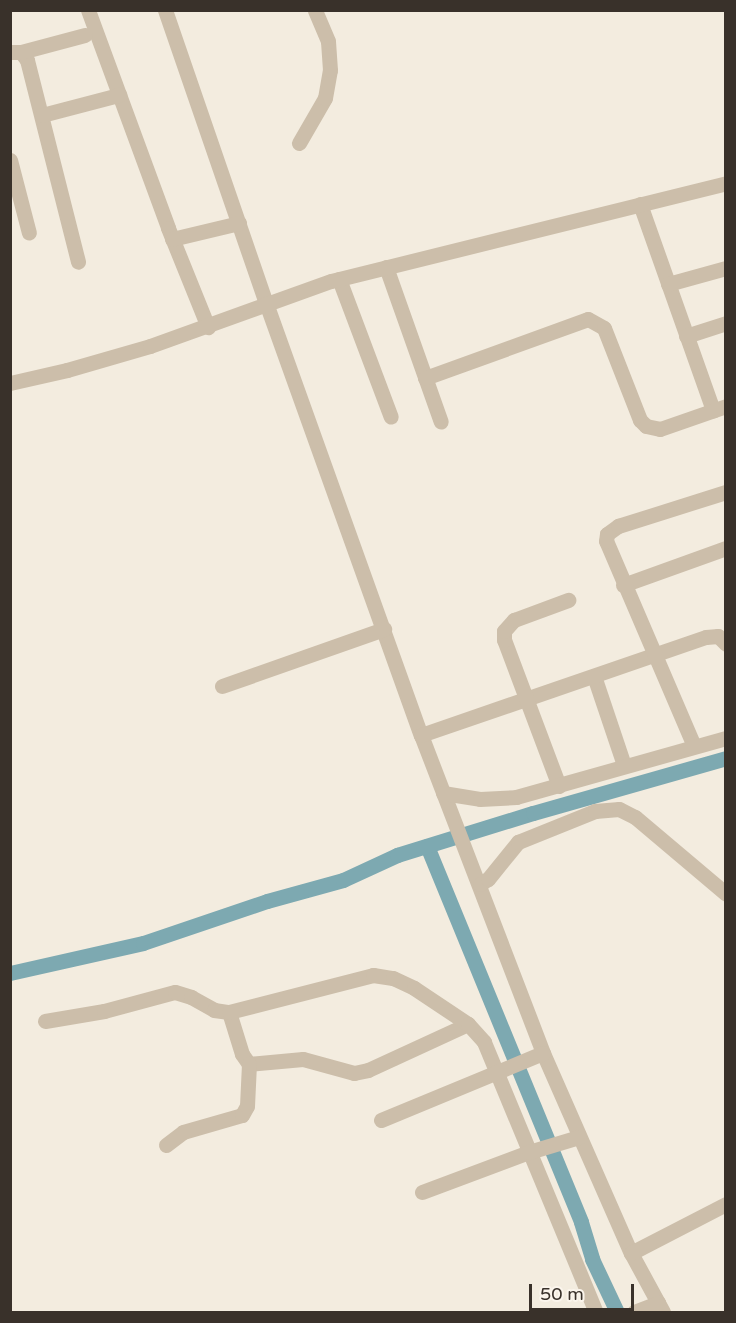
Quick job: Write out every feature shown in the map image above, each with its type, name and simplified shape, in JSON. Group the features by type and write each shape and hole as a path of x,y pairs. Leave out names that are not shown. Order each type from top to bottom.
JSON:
{"street":[{"path":"88,10 172,239 208,327"},
{"path":"165,10 266,303 445,798 480,884 543,1053 631,1253 661,1308 634,1312"},
{"path":"299,143 325,98 330,70 328,41 315,10"},
{"path":"16,52 85,35"},
{"path":"16,52 27,60 78,262"},
{"path":"42,115 119,95"},
{"path":"10,160 29,233"},
{"path":"10,383 67,370 208,327 266,303 339,279 726,183"},
{"path":"425,378 588,319 604,328 640,420 646,426 660,429 719,408 686,336 640,204"},
{"path":"172,239 239,223"},
{"path":"386,267 441,422"},
{"path":"668,284 726,268"},
{"path":"339,279 391,417"},
{"path":"686,336 726,323"},
{"path":"694,746 606,541 607,534 612,529 726,492"},
{"path":"623,585 726,548"},
{"path":"559,786 504,640 504,631 514,620 568,600"},
{"path":"222,686 384,629"},
{"path":"421,735 712,635 726,644"},
{"path":"594,676 624,765"},
{"path":"445,798 497,800 559,786 624,765 726,738"},
{"path":"480,884 488,879 518,842 595,811 619,809 635,817 726,894"},
{"path":"45,1020 104,1011 175,992 191,997 214,1010 229,1012 373,975 393,978 414,988 468,1024 504,1069 529,1152 596,1312"},
{"path":"166,1145 183,1132 242,1115 247,1106 249,1064 242,1054 229,1012"},
{"path":"249,1064 303,1059 354,1073 368,1070 468,1024"},
{"path":"381,1119 543,1053"},
{"path":"422,1192 545,1146 579,1137"},
{"path":"631,1253 726,1204"}],"waterway":[{"path":"10,973 143,943 267,901 343,880 397,855 533,813 726,758"},
{"path":"427,846 581,1222 592,1259 617,1312"}]}
